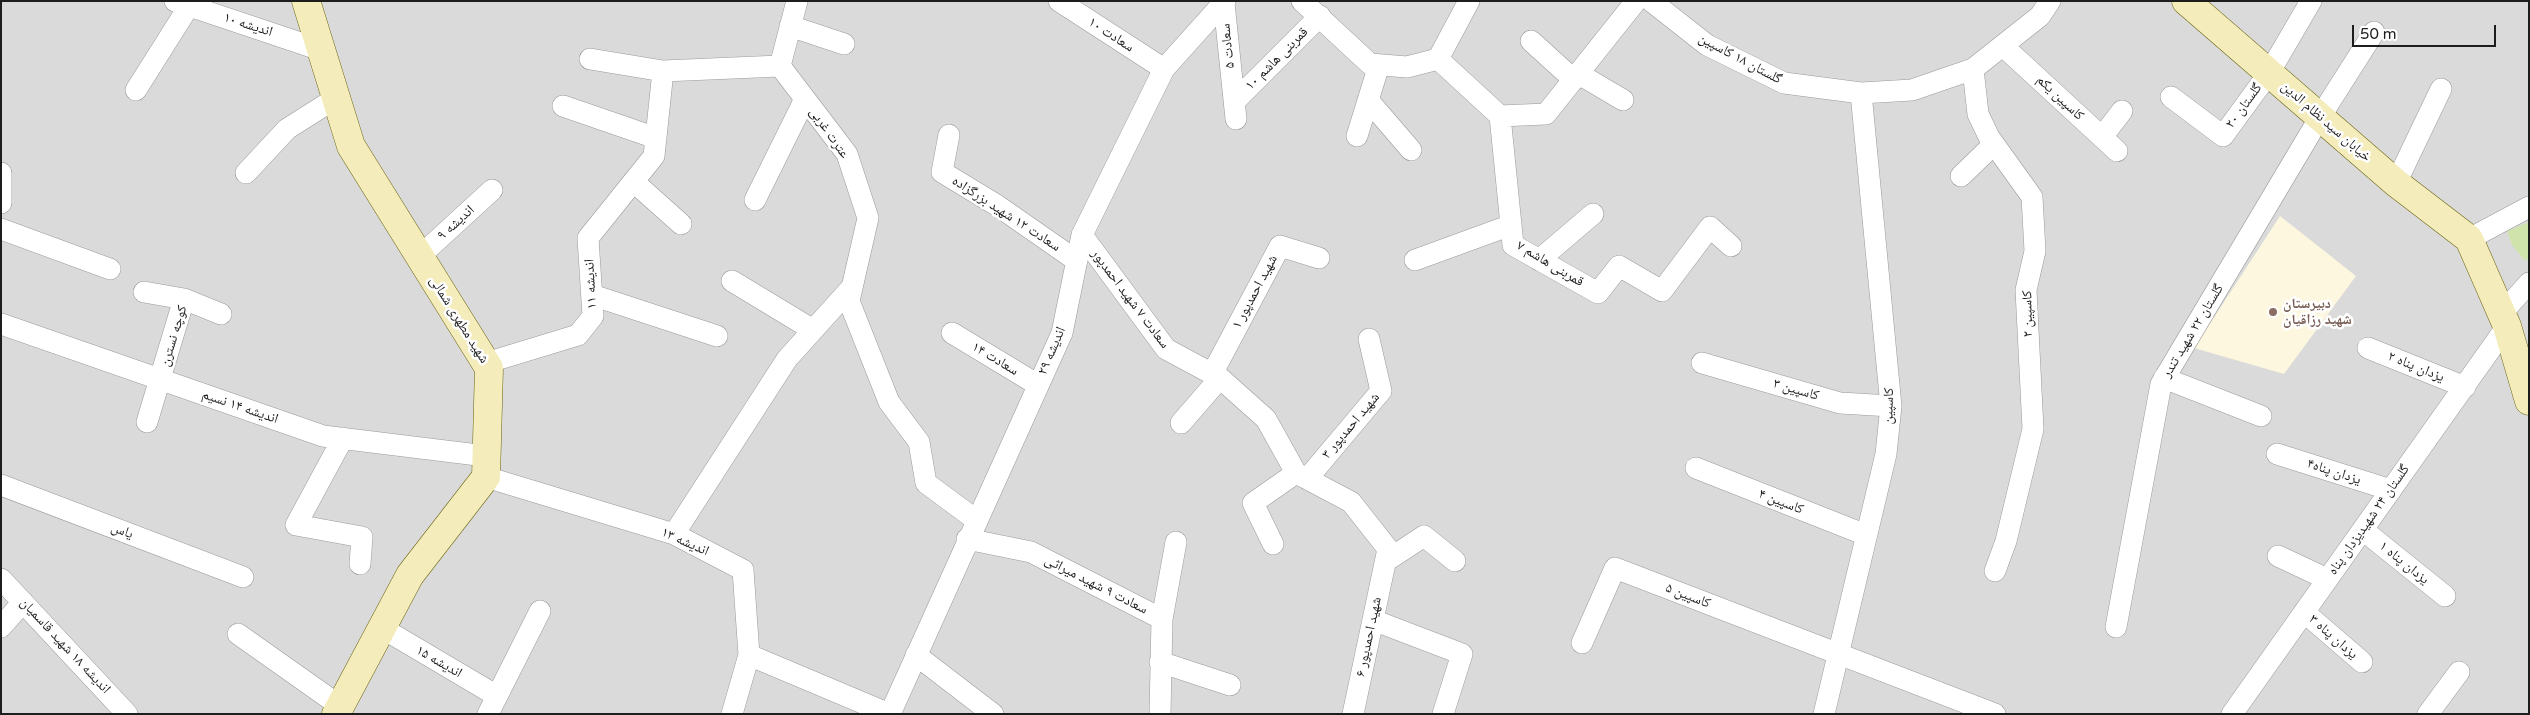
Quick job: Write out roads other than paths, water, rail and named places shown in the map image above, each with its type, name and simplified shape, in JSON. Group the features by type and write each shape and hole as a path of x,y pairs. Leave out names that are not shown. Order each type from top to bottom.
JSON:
{"main road":[{"name":"شهید مطهری شمالی","path":"306,1 351,146 489,368 486,466"},
{"name":"خیابان سید نظام الدین","path":"2186,1 2396,183 2469,239"},
{"path":"2469,239 2504,320 2529,401"},
{"path":"338,710 410,575 486,466"}],"street":[{"path":"590,59 663,71 780,66 797,1"},
{"name":"سعادت ۱۰","path":"1059,1 1164,69"},
{"path":"1302,1 1370,64 1407,67 1438,59 1469,1"},
{"path":"1438,59 1500,116 1546,114 1636,1"},
{"name":"گلستان ۱۸ کاسپین","path":"1651,1 1707,45 1784,83 1861,93 1912,90 1973,70 2040,16 2050,1"},
{"path":"2269,73 2311,1"},
{"name":"اندیشه ۲۹","path":"889,714 1062,333 1082,235 1164,69 1224,2"},
{"name":"سعادت ۵","path":"1224,2 1235,110"},
{"name":"اندیشه ۱۰","path":"182,4 321,50"},
{"path":"136,90 182,4"},
{"name":"قمربنی هاشم ۱۰","path":"1235,110 1320,16"},
{"path":"790,26 844,44"},
{"name":"گلستان ۲۲ شهید تندر","path":"2116,627 2161,384 2320,117 2374,32"},
{"path":"1531,41 1577,77 1623,100"},
{"name":"کاسپین یکم","path":"2003,46 2109,144 2122,111"},
{"path":"1357,136 1379,65"},
{"name":"عترت غربی","path":"780,66 847,154 868,218 850,294"},
{"name":"کاسپین ۲","path":"1973,70 1978,114 1994,144 2032,197 2035,251 2026,290 2033,430 2006,541 1996,572"},
{"path":"563,106 655,147 663,71"},
{"name":"گلستان ۲۰","path":"2171,97 2223,136 2269,73"},
{"path":"2396,183 2441,89"},
{"name":"کاسپین","path":"1824,714 1886,454 1891,406 1861,93"},
{"path":"246,173 287,129 336,98"},
{"path":"755,200 805,99"},
{"path":"1368,100 1411,150"},
{"name":"قمربنی هاشم ۷","path":"1500,116 1513,245 1539,260 1598,293 1619,266 1662,292 1710,227 1731,246"},
{"name":"سعادت ۱۲ شهید بزرگزاده","path":"949,135 942,172 998,206 1077,261"},
{"path":"1961,176 1994,144"},
{"name":"اندیشه ۱۱","path":"486,363 578,335 593,316 588,238 634,182 655,147"},
{"path":"634,182 681,224"},
{"name":"اندیشه ۹","path":"420,256 492,190"},
{"path":"2469,239 2529,207"},
{"path":"1539,260 1593,214"},
{"path":"1415,260 1511,225"},
{"path":"1,229 110,269"},
{"name":"سعادت ۷ شهید احمدپور","path":"1082,235 1166,350 1216,376 1266,419 1301,476"},
{"name":"شهید احمدپور ۱","path":"1216,376 1280,246 1319,258"},
{"path":"732,280 813,330"},
{"name":"گلستان ۲۴ شهیدیزدان پناه","path":"2232,714 2465,386 2504,320 2529,283"},
{"path":"144,292 184,299"},
{"path":"674,534 787,359 813,330 850,294 889,402 919,442 926,482 976,520"},
{"path":"592,295 717,336"},
{"name":"کوچه نسترن","path":"147,422 184,299 221,314"},
{"name":"اندیشه ۱۴ نسیم","path":"1,324 323,436 343,438 486,466"},
{"name":"سعادت ۱۴","path":"952,333 1038,385"},
{"name":"شهید احمدپور ۳","path":"1301,476 1381,391 1369,340"},
{"name":"یزدان پناه ۲","path":"2368,348 2465,386"},
{"name":"کاسپین ۳","path":"1702,363 1840,403 1891,406"},
{"path":"1181,423 1216,376"},
{"path":"2164,378 2261,416"},
{"path":"343,438 296,526 362,537 360,564"},
{"name":"یزدان پناه۴","path":"2277,454 2391,490"},
{"name":"اندیشه ۱۳","path":"486,466 674,534 743,570 749,655 732,714"},
{"name":"کاسپین ۴","path":"1696,468 1866,535"},
{"path":"1273,544 1254,503 1301,476 1350,502 1388,549 1386,561"},
{"name":"یاس","path":"1,485 242,577"},
{"name":"یزدان پناه ۱","path":"2363,530 2445,596"},
{"path":"1386,561 1424,536 1455,561"},
{"name":"سعادت ۹ شهید میراثی","path":"967,540 1031,552 1162,619 1160,714"},
{"path":"1162,619 1176,542"},
{"path":"2278,556 2327,579"},
{"name":"شهید احمدپور ۶","path":"1353,714 1386,561"},
{"name":"کاسپین ۵","path":"1582,643 1615,568 1838,653"},
{"name":"اندیشه ۱۸ شهید قاسمیان","path":"1,579 127,714"},
{"path":"1,627 23,602"},
{"path":"492,705 540,611"},
{"name":"یزدان پناه ۳","path":"2304,612 2362,662"},
{"path":"1373,620 1462,654 1443,714"},
{"name":"اندیشه ۱۵","path":"382,628 492,705"},
{"path":"238,634 338,710"},
{"path":"1838,653 1995,714"},
{"path":"749,655 889,714"},
{"path":"916,655 994,714"},
{"path":"1160,662 1230,685"},
{"path":"2428,714 2459,672"}],"place":[{"name":"دبیرستان شهید رزاقیان","path":"2273,312"}]}
